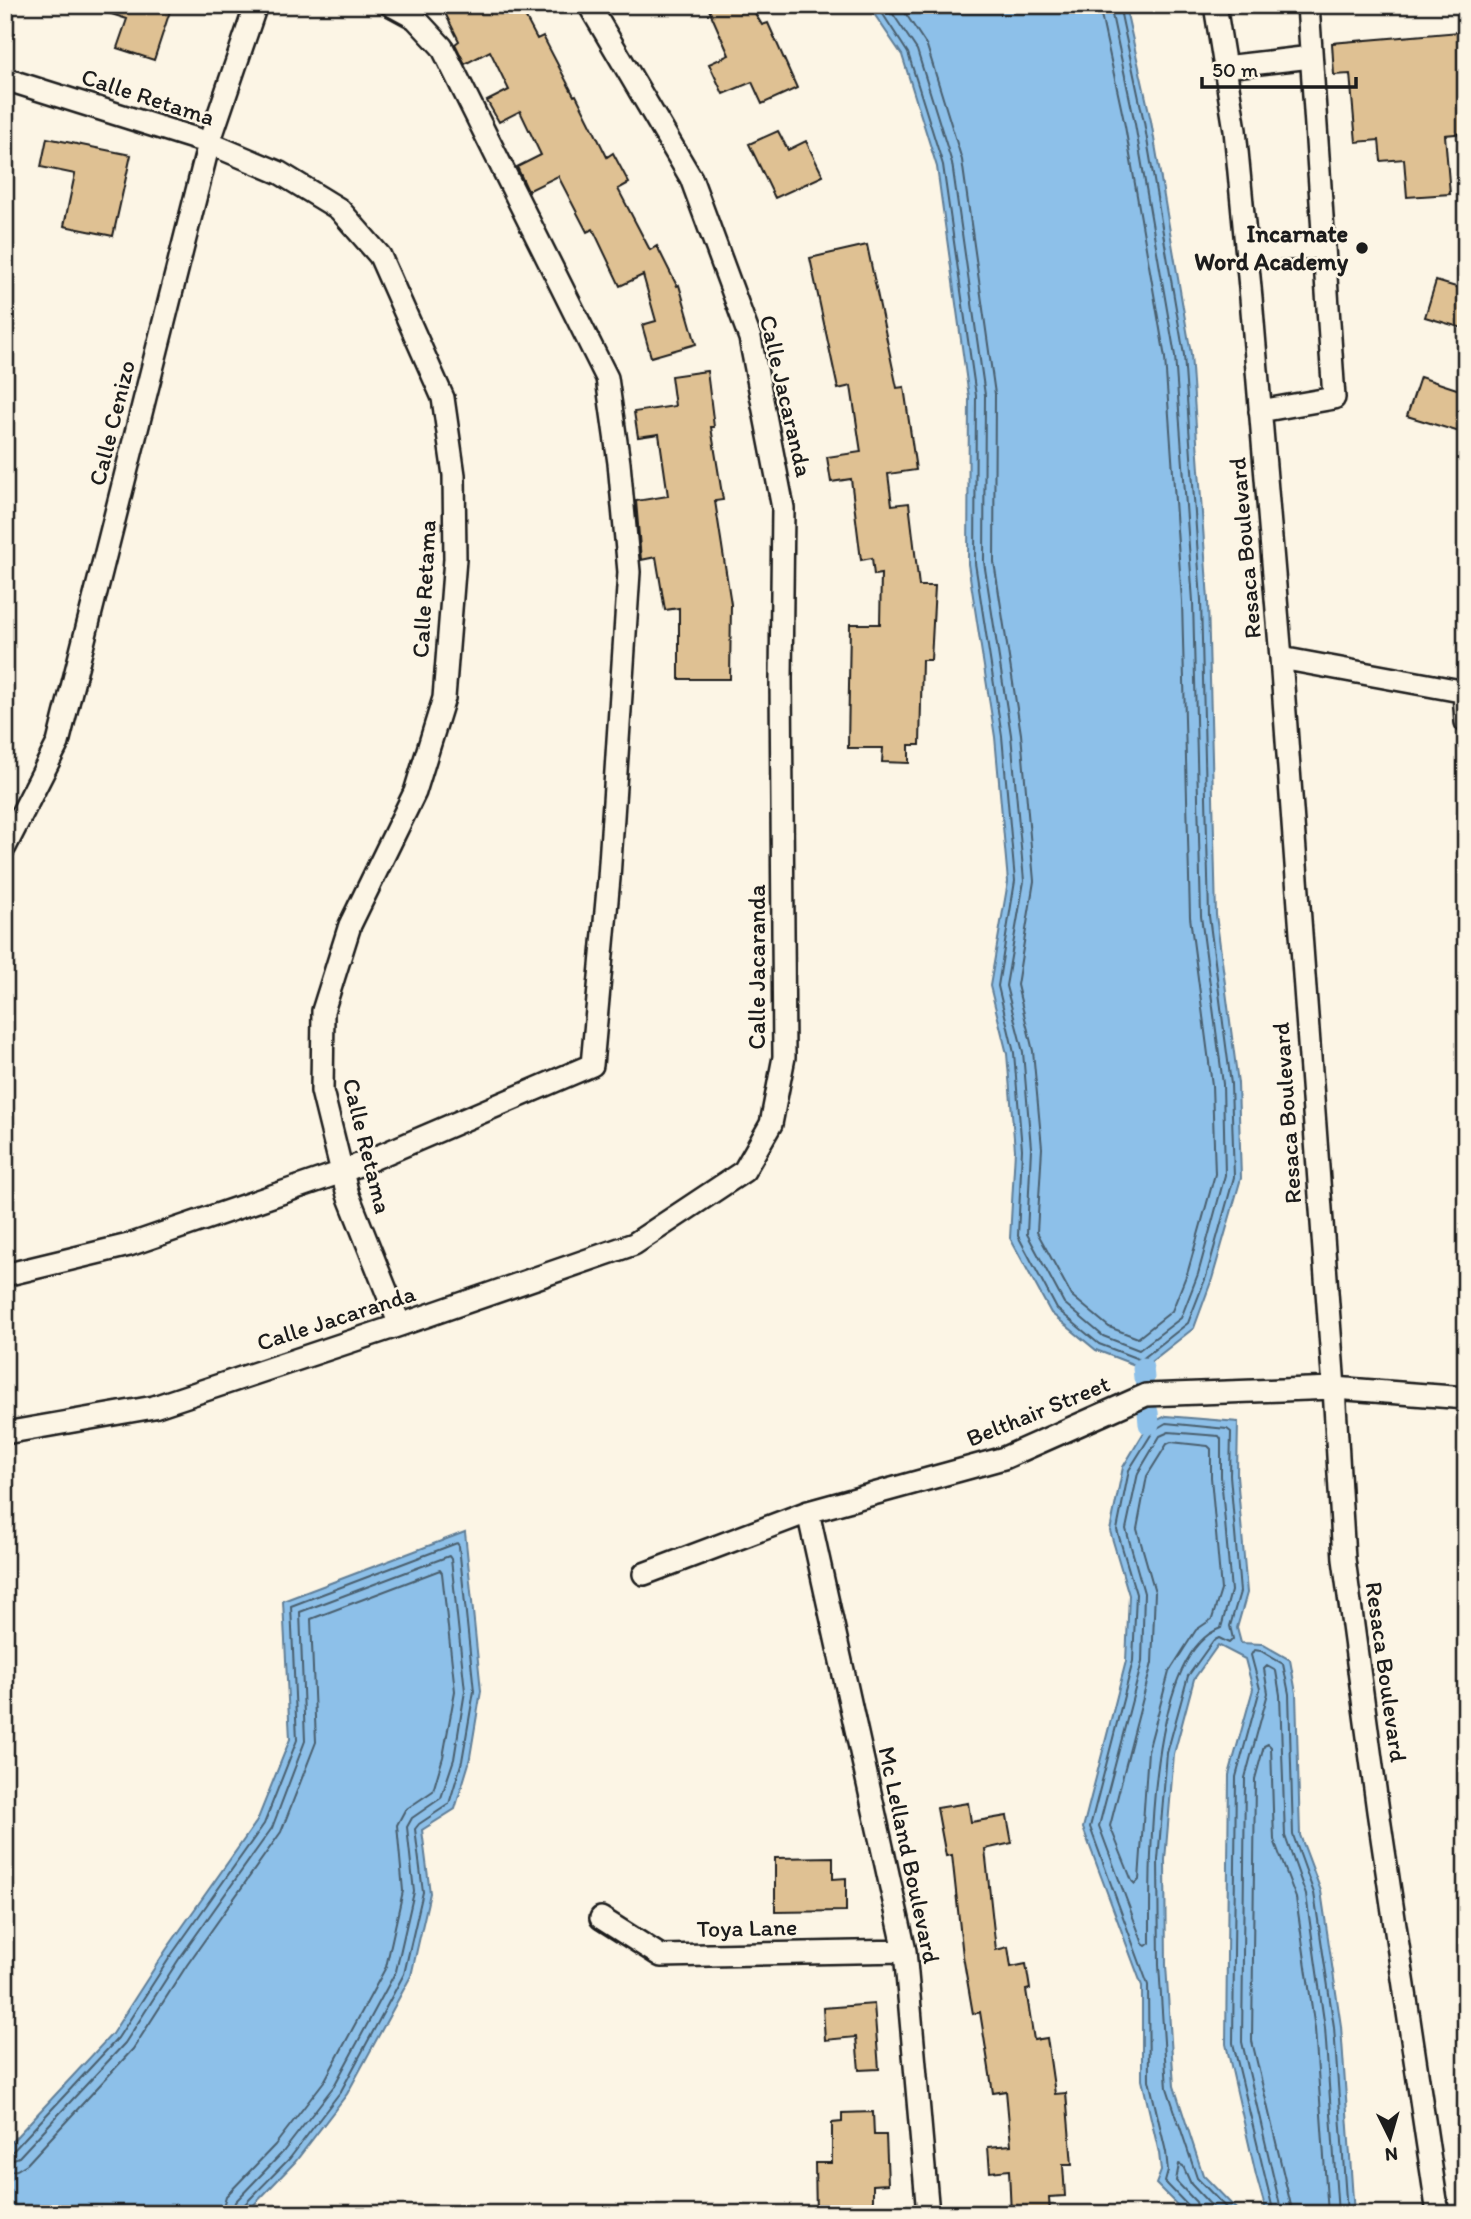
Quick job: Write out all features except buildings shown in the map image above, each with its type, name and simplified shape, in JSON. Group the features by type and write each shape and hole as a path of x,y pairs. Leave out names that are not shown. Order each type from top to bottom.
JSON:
{"street":[{"name":"Calle Cenizo","path":"5,847 58,743 209,143 256,5"},
{"path":"5,1275 129,1245 342,1172 592,1066 609,878 629,572 619,463 607,378 442,47 415,18 391,5"},
{"name":"Calle Jacaranda","path":"5,1433 154,1407 634,1244 744,1171 771,1124 784,1057 781,691 783,508 750,338 691,178 589,5"},
{"name":"Resaca Boulevard","path":"1215,5 1236,130 1281,659 1344,1559 1378,1811 1438,2214"},
{"path":"1260,411 1334,398 1308,5"},
{"path":"1225,67 1311,57"},
{"name":"Calle Retama","path":"5,79 209,143 280,173 339,209 380,256 443,398 454,475 456,559 444,698 415,792 350,925 323,1011 322,1091 348,1195 400,1325"},
{"path":"1247,251 1323,247"},
{"path":"1281,659 1465,692 1466,722"},
{"name":"Belthair Street","path":"644,1574 808,1512 1004,1458 1146,1395 1334,1388 1466,1398"},
{"name":"Mc Lelland Boulevard","path":"808,1512 905,1951 928,2214"},
{"name":"Toya Lane","path":"601,1918 661,1956 905,1951"}],"water":[{"path":"868,5 1125,5 1151,121 1191,354 1208,600 1216,915 1238,1083 1241,1178 1212,1279 1194,1328 1143,1368 1096,1350 1051,1313 1010,1238 1015,1150 1007,1054 990,986 1008,882 995,737 968,564 969,397 937,167 902,55"},
{"path":"1166,1416 1238,1422 1237,1475 1247,1593 1237,1628 1241,1643 1262,1644 1290,1660 1296,1693 1300,1835 1321,1891 1341,2026 1354,2214 1267,2214 1256,2175 1226,2044 1229,1775 1253,1689 1245,1659 1218,1645 1194,1679 1174,1754 1165,1860 1166,1965 1174,2086 1203,2175 1241,2214 1186,2214 1156,2184 1161,2171 1159,2153 1142,2080 1142,1986 1083,1828 1126,1661 1129,1595 1110,1531 1123,1467 1149,1424"},
{"path":"465,1532 481,1691 469,1763 455,1809 422,1830 430,1893 411,1976 347,2094 295,2162 245,2214 5,2214 5,2149 112,2034 166,1950 257,1821 290,1739 283,1601"}],"waterway":[{"path":"1143,1368 1144,1378"},
{"path":"1148,1412 1149,1424"}],"place":[{"name":"Incarnate Word Academy","path":"1362,248"}]}
